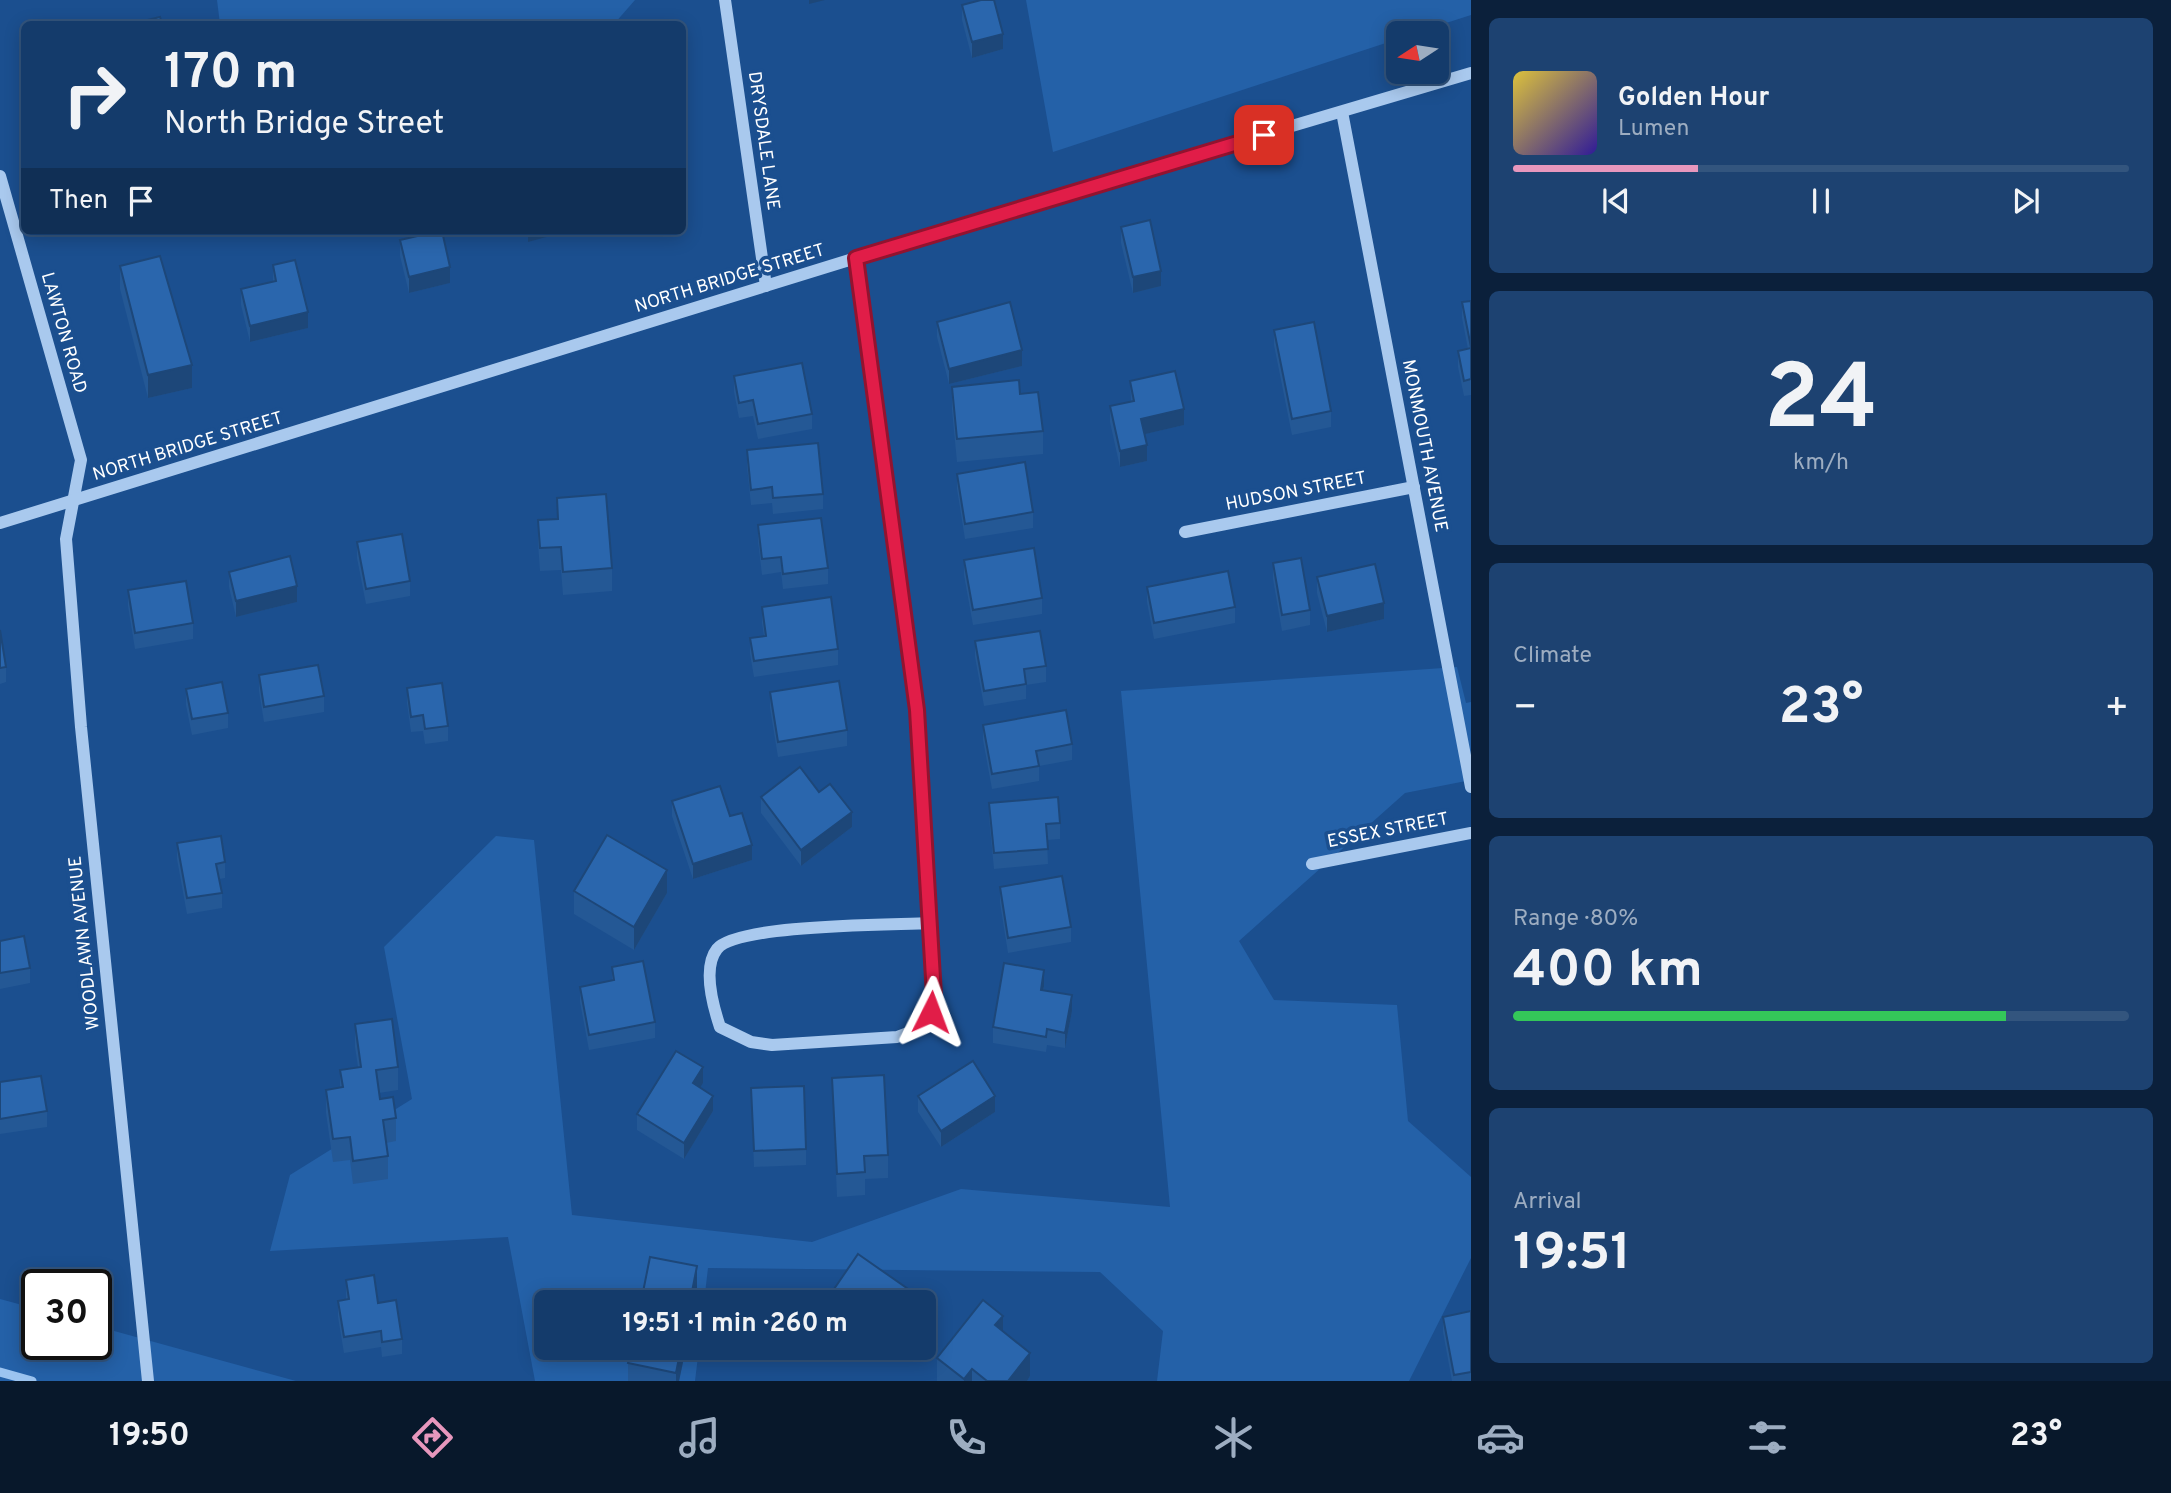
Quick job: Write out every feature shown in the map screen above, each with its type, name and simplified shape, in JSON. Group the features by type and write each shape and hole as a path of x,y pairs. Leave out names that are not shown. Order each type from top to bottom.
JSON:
{"street":[{"name":"DRYSDALE LANE","path":"724,0 766,286"},
{"name":"NORTH BRIDGE STREET","path":"0,523 856,258 1471,73"},
{"name":"MONMOUTH AVENUE","path":"1342,112 1471,787"},
{"name":"LAWTON ROAD","path":"0,176 81,460 73,502"},
{"path":"856,258 917,710 934,995 931,1012 918,1029 897,1037 772,1045 751,1042 720,1027 711,1000 711,973 716,950 729,939 758,932 929,923"},
{"name":"HUDSON STREET","path":"1185,532 1414,487"},
{"name":"WOODLAWN AVENUE","path":"73,502 66,539 81,727 148,1381"},
{"name":"ESSEX STREET","path":"1312,864 1471,833"}],"shaded area":[{"path":"217,0 635,0 617,21 220,21"},
{"path":"1026,0 1471,0 1471,15 1449,22 1386,21 1386,43 1053,152"},
{"path":"1457,667 1466,703 1471,702 1471,780 1405,793 1239,941 1274,1000 1397,1005 1408,1121 1471,1177 1471,1258 1409,1381 1157,1381 1163,1331 1100,1272 708,1268 705,1290 534,1290 534,1360 698,1360 695,1381 535,1381 508,1237 270,1251 290,1175 412,1099 384,947 496,836 534,840 572,1215 812,1242 961,1189 1170,1207 1121,691"},
{"path":"0,1299 21,1305 21,1360 112,1360 112,1330 296,1381 0,1381"}],"building":[{"path":"994,0 1003,34 972,42 962,5"},
{"path":"160,17 161,21 143,21"},
{"path":"1150,220 1161,271 1133,277 1121,227"},
{"path":"422,235 443,235 450,267 409,277 400,240"},
{"path":"160,256 192,365 148,375 120,266"},
{"path":"295,260 308,312 250,326 241,289 276,281 273,265"},
{"path":"1471,301 1471,347 1462,302"},
{"path":"1010,302 1022,350 949,369 937,322"},
{"path":"1314,322 1331,411 1292,419 1274,330"},
{"path":"1471,348 1471,379 1464,381 1458,351"},
{"path":"802,363 812,414 758,424 753,400 739,403 734,376"},
{"path":"1175,371 1184,409 1141,419 1147,445 1120,451 1110,406 1134,401 1130,381"},
{"path":"1019,380 1020,394 1038,392 1043,431 957,439 952,387"},
{"path":"818,443 823,494 773,498 772,487 751,490 747,450"},
{"path":"1025,462 1033,512 965,524 957,474"},
{"path":"606,494 612,568 563,572 561,547 540,548 538,520 558,519 557,498"},
{"path":"821,518 828,568 783,574 781,557 762,559 758,525"},
{"path":"402,534 410,581 366,589 357,542"},
{"path":"1034,548 1042,598 973,610 964,560"},
{"path":"290,556 297,586 236,601 229,572"},
{"path":"1301,558 1310,610 1282,615 1273,563"},
{"path":"1375,564 1384,603 1327,616 1317,577"},
{"path":"1228,571 1235,607 1154,623 1147,587"},
{"path":"186,581 193,623 135,633 128,590"},
{"path":"831,597 838,649 754,661 750,638 766,636 762,607"},
{"path":"0,630 6,667 0,668"},
{"path":"1040,631 1046,666 1024,669 1026,684 984,691 975,641"},
{"path":"318,665 324,696 264,707 259,675"},
{"path":"839,681 847,730 778,742 770,692"},
{"path":"222,682 228,713 192,719 186,689"},
{"path":"442,683 448,726 425,729 423,715 411,717 407,688"},
{"path":"1066,710 1072,744 1036,751 1039,766 992,774 983,725"},
{"path":"800,767 819,792 830,784 852,812 801,850 761,797"},
{"path":"720,786 730,816 742,813 752,845 693,864 672,801"},
{"path":"1058,797 1060,823 1046,824 1048,849 994,853 989,803"},
{"path":"607,835 667,870 634,927 574,891"},
{"path":"221,836 225,862 216,864 222,893 187,898 177,843"},
{"path":"1062,876 1071,927 1008,938 1000,887"},
{"path":"24,936 30,968 0,973 0,941"},
{"path":"643,961 655,1022 589,1035 580,987 614,980 612,967"},
{"path":"1004,963 1044,970 1041,990 1072,995 1065,1033 1047,1029 1046,1037 993,1027"},
{"path":"392,1019 398,1067 376,1070 380,1099 393,1097 396,1118 383,1120 388,1156 353,1161 350,1137 333,1139 326,1090 343,1087 340,1070 361,1067 355,1024"},
{"path":"676,1051 703,1067 693,1083 713,1096 684,1143 637,1114"},
{"path":"973,1061 995,1096 941,1131 918,1096"},
{"path":"884,1075 888,1155 864,1156 865,1172 837,1174 832,1078"},
{"path":"41,1076 47,1111 0,1119 0,1082"},
{"path":"804,1086 806,1149 754,1151 751,1088"},
{"path":"858,1254 910,1290 833,1290"},
{"path":"650,1257 697,1266 692,1290 643,1290"},
{"path":"374,1275 378,1303 396,1300 402,1339 382,1342 381,1331 344,1337 338,1301 349,1299 346,1280"},
{"path":"983,1300 1003,1316 995,1325 1030,1353 1008,1381 987,1381 972,1369 964,1379 937,1358"},
{"path":"1471,1311 1471,1372 1454,1375 1443,1317"},
{"path":"629,1360 679,1360 676,1373 628,1363"}],"waterway":[{"path":"0,1372 32,1381"}],"route":[{"path":"931,1012 934,995 917,710 856,258 1264,135"}]}
